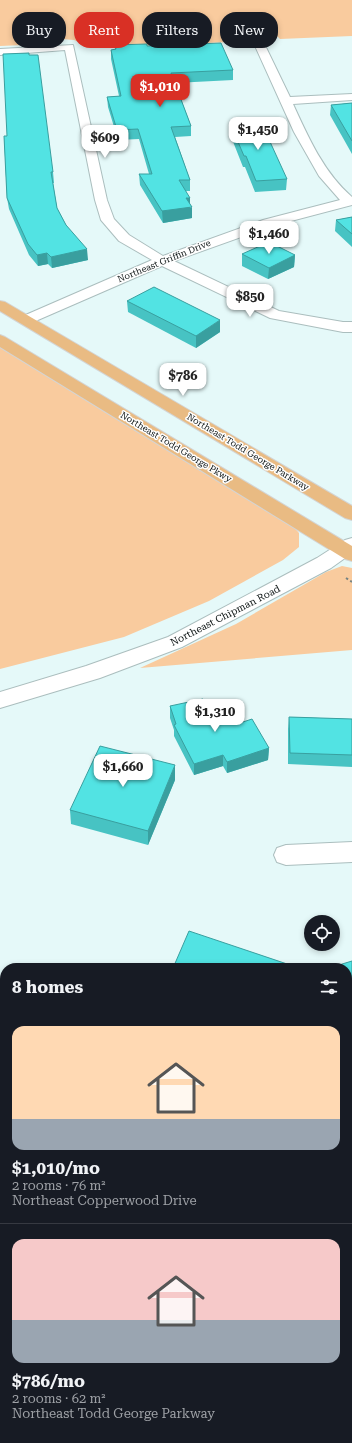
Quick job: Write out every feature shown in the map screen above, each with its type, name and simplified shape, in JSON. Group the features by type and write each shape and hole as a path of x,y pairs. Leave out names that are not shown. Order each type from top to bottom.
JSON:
{"main road":[{"name":"Northeast Todd George Parkway","path":"0,305 352,514"},
{"name":"Northeast Todd George Pkwy","path":"0,340 349,549"}],"street":[{"path":"0,52 69,47 101,200 108,220 124,238 161,260 275,315 343,327 352,327"},
{"path":"261,48 300,132 325,176 351,202"},
{"path":"286,101 352,97"},
{"name":"Northeast Griffin Drive","path":"26,320 161,260 261,224 351,202"},
{"name":"Northeast Chipman Road","path":"0,700 93,672 175,642 349,549"},
{"path":"286,855 352,852"}],"shaded area":[{"path":"0,0 352,0 352,36 280,39 278,37 278,12 220,12 220,42 212,43 212,12 142,12 142,46 134,46 134,12 74,12 74,40 66,39 66,12 12,12 12,46 0,46"},
{"path":"0,342 287,519 299,533 299,547 283,560 209,601 124,637 0,669"},
{"path":"342,566 352,568 352,650 140,668 236,624 326,572"}],"building":[{"path":"212,43 220,43 220,48 223,48 233,70 171,73 191,126 171,127 190,180 179,180 190,198 186,198 192,207 162,211 139,174 152,174 138,129 117,130 107,97 121,96 111,50 116,48 134,48 134,44 142,44 142,48 212,48"},
{"path":"29,53 29,55 38,55 53,172 51,172 57,208 66,225 87,249 51,257 47,253 37,255 28,244 7,198 4,136 7,136 3,54"},
{"path":"352,103 352,141 331,105"},
{"path":"261,122 287,179 256,181 230,123"},
{"path":"352,217 352,234 336,220"},
{"path":"269,242 295,255 269,268 242,254"},
{"path":"154,287 220,320 196,336 127,301"},
{"path":"203,699 209,714 230,707 240,723 252,719 269,748 227,762 223,755 194,764 174,725 176,724 170,706"},
{"path":"289,717 352,719 352,755 290,753"},
{"path":"100,746 175,765 148,831 70,810"},
{"path":"189,931 284,963 175,963"}]}
